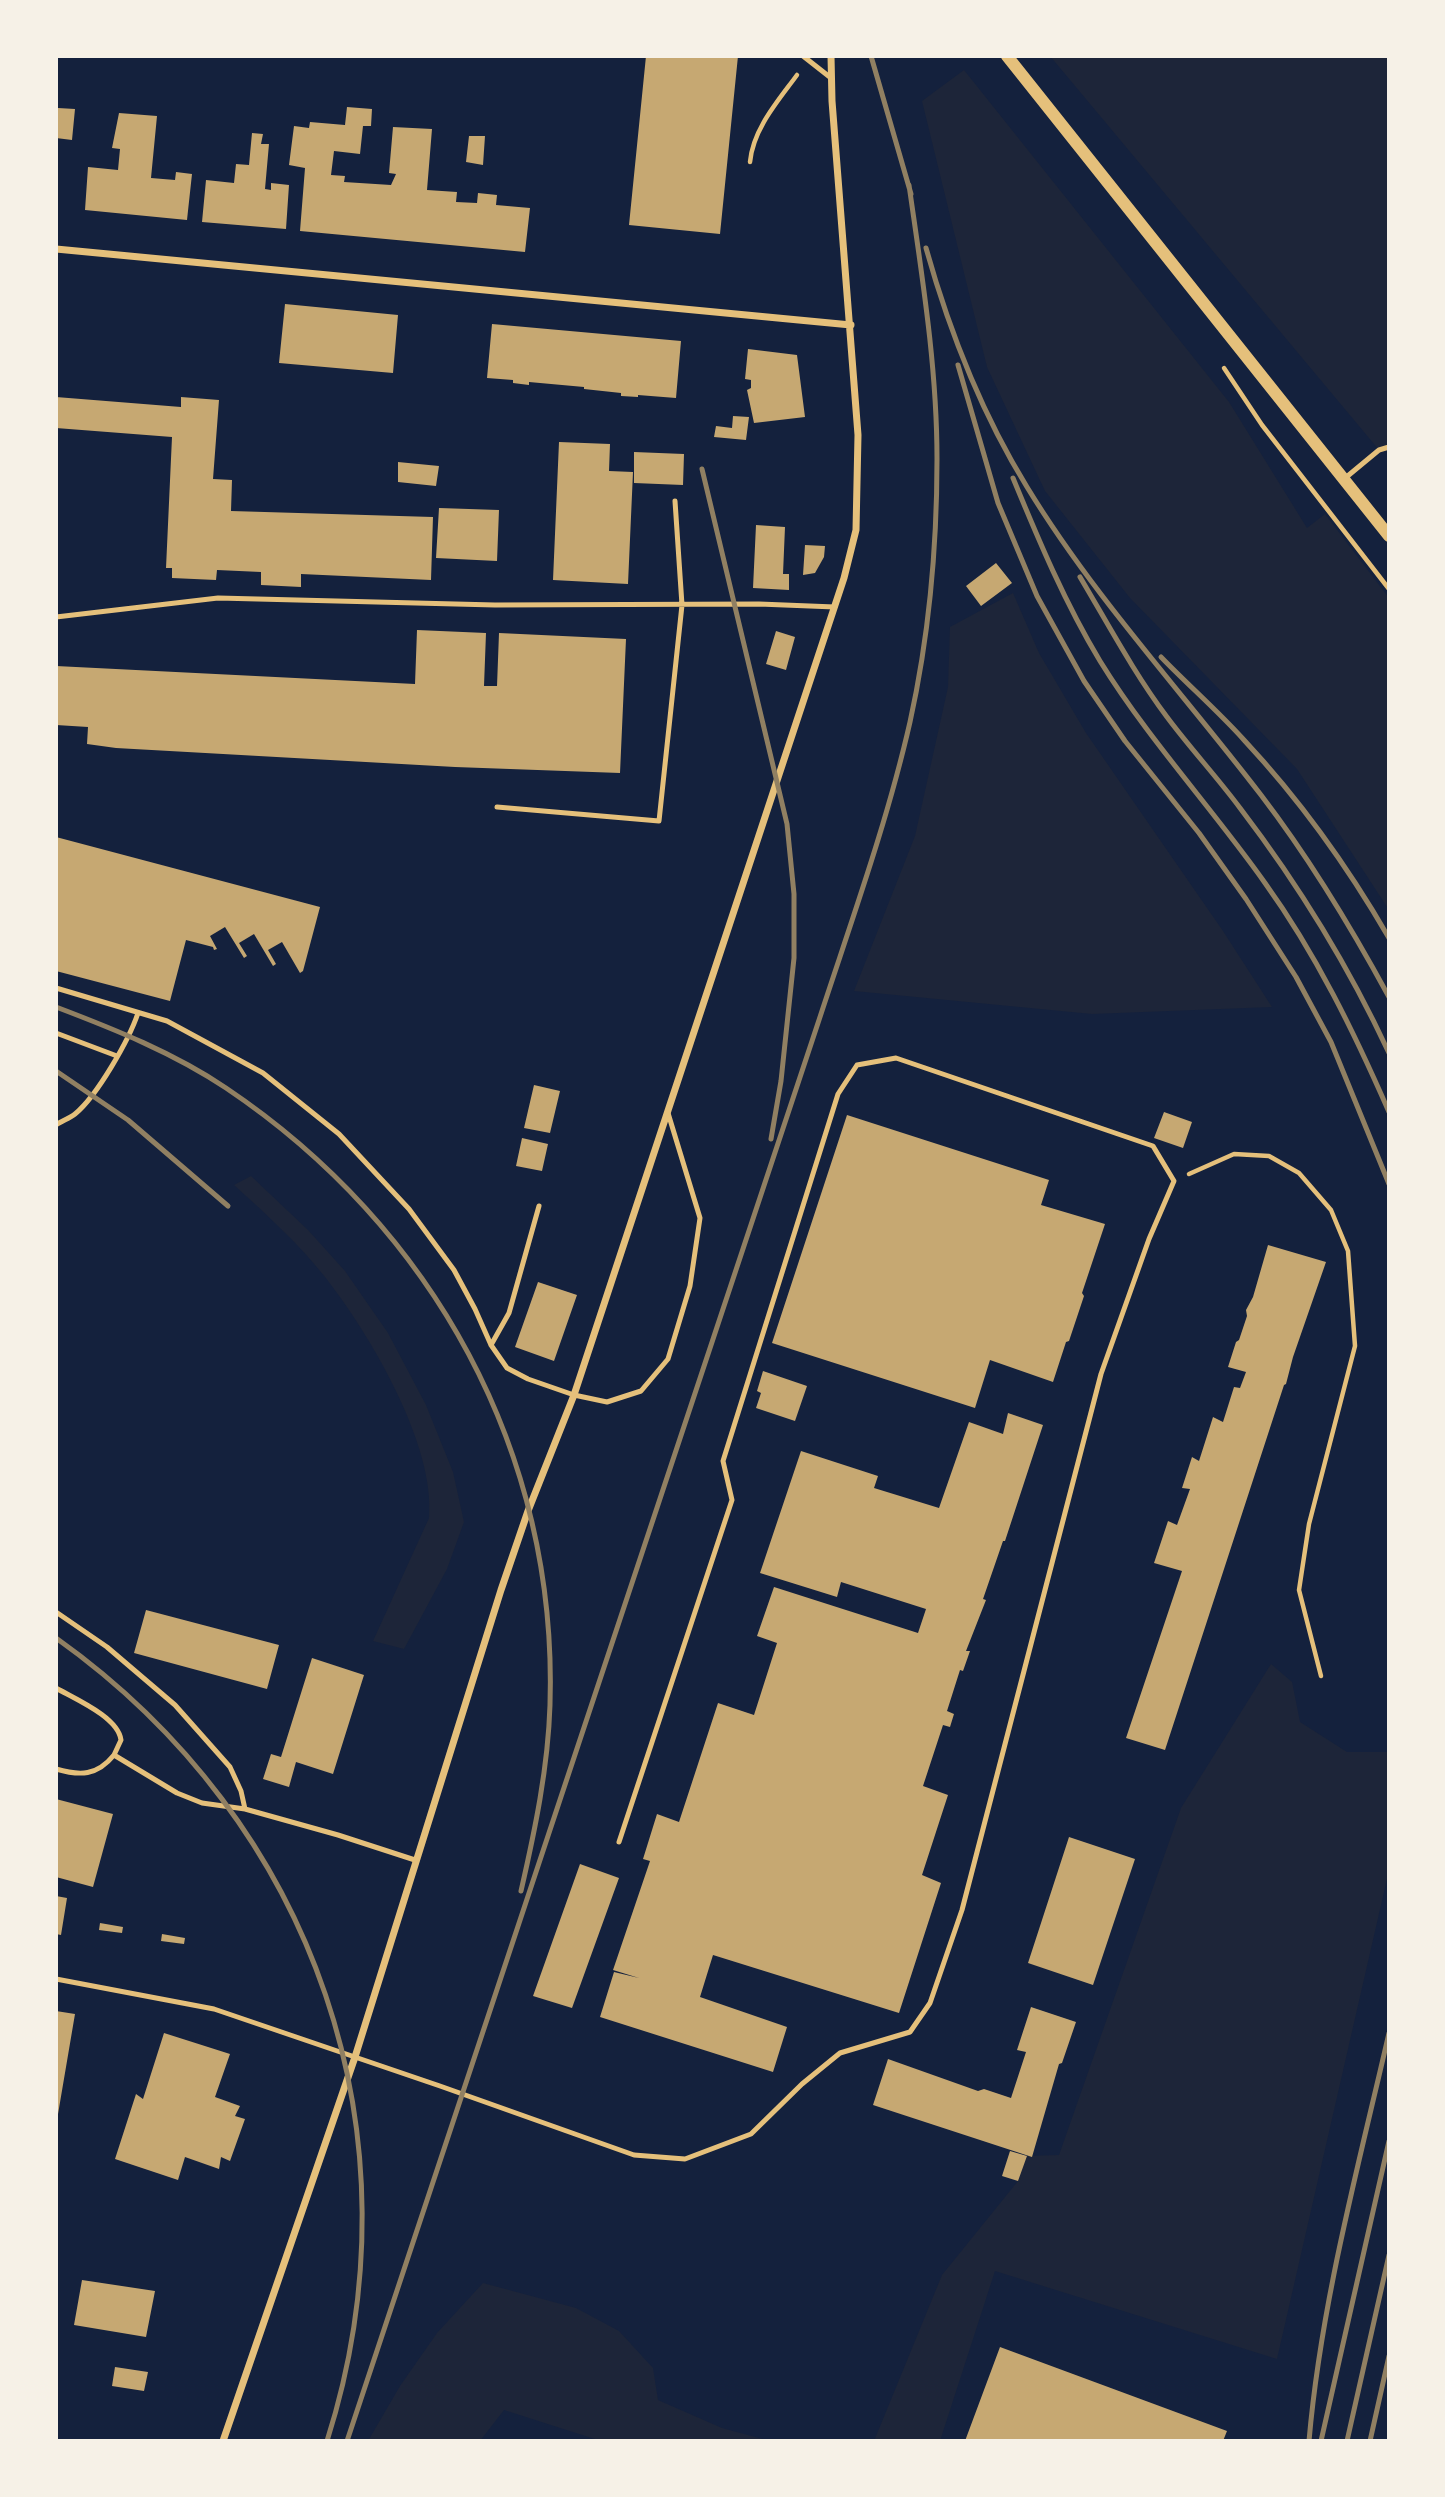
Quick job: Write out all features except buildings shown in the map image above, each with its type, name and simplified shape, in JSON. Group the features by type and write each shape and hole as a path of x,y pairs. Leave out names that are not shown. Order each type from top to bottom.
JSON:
{"street":[{"path":"223,2441 355,2057 501,1590 573,1395 668,1112 835,607 856,530 858,435 831,56"},
{"path":"1007,56 1389,536"},
{"path":"56,249 851,325"}],"lane":[{"path":"805,58 831,78"},
{"path":"1344,479 1379,450 1389,447"},
{"path":"497,807 659,821 682,605 675,501"},
{"path":"56,618 218,598 481,604 835,607"},
{"path":"56,988 167,1021 263,1073 339,1134 409,1209 454,1270 491,1345 507,1368 528,1379 573,1395 607,1402 641,1391 668,1359 690,1286 700,1218 668,1112"},
{"path":"56,1125 75,1114 92,1094 130,1036 138,1013"},
{"path":"56,1033 117,1056"},
{"path":"56,1979 214,2009 634,2155 685,2159 751,2134 802,2084 840,2053 911,2032 930,2003 962,1910 1101,1374 1149,1239 1174,1181 1153,1146 897,1058 857,1065 838,1094 723,1461 733,1500 619,1842"},
{"path":"491,1345 509,1313 539,1206"},
{"path":"56,1612 107,1647 175,1705 230,1767 246,1809"},
{"path":"56,1688 115,1726 121,1740 106,1765 88,1774 56,1769"},
{"path":"114,1755 177,1793 202,1803 246,1809 415,1860"}],"path":[{"path":"750,162 751,148 757,134 805,58"},
{"path":"1220,362 1262,425 1389,589"},
{"path":"1174,1181 1234,1154 1269,1156 1299,1173 1331,1210 1348,1251 1355,1346 1309,1524 1299,1590 1321,1676"}],"shaded area":[{"path":"1050,56 1389,56 1389,447 1379,450"},
{"path":"964,70 1229,402 1307,528 1325,514 1389,598 1389,910 1297,769 1130,598 1045,491 987,367 922,101"},
{"path":"1013,593 1039,653 1086,733 1223,931 1272,1007 1092,1014 854,991 915,836 948,687 950,627"},
{"path":"251,1176 308,1230 345,1271 388,1333 426,1405 453,1472 464,1522 447,1569 404,1649 373,1641 429,1518 428,1489 422,1457 396,1391 342,1300 304,1252 234,1185"},
{"path":"1271,1664 1292,1682 1300,1722 1347,1752 1389,1752 1389,1870 1277,2359 995,2271 940,2441 874,2441 942,2275 1018,2181 1027,2156 1059,2155 1181,1808"},
{"path":"483,2283 576,2308 619,2331 653,2368 658,2400 722,2428 770,2441 601,2441 504,2410 480,2441 368,2441 400,2386 437,2333"}],"railway":[{"path":"871,56 911,194"},
{"path":"347,2441 856,909 901,760 917,690 927,624 937,492 932,356 909,185"},
{"path":"926,248 968,371 995,430 1027,487 1053,528 1110,606 1279,819 1329,894 1389,997"},
{"path":"958,365 998,503 1037,596 1084,681 1125,741 1199,833 1246,899 1296,977 1331,1042 1389,1184"},
{"path":"702,469 787,824 794,894 794,958 781,1081 771,1139"},
{"path":"1013,478 1064,594 1100,661 1159,746 1245,855 1284,910 1333,994 1389,1112"},
{"path":"1080,577 1155,700 1240,808 1302,896 1340,958 1389,1053"},
{"path":"1161,657 1234,729 1285,786 1340,860 1389,938"},
{"path":"56,1007 122,1033 206,1075 300,1144 365,1208 422,1278 469,1354 506,1436 532,1522 547,1612 550,1705 547,1752 521,1891"},
{"path":"56,1071 128,1120 228,1206"},
{"path":"56,1638 146,1713 222,1799 282,1893 325,1994 352,2102 362,2213 354,2327 327,2441"},
{"path":"1309,2441 1331,2287 1389,2033"},
{"path":"1321,2441 1389,2141"},
{"path":"1347,2441 1389,2255"},
{"path":"1370,2441 1389,2356"}]}
